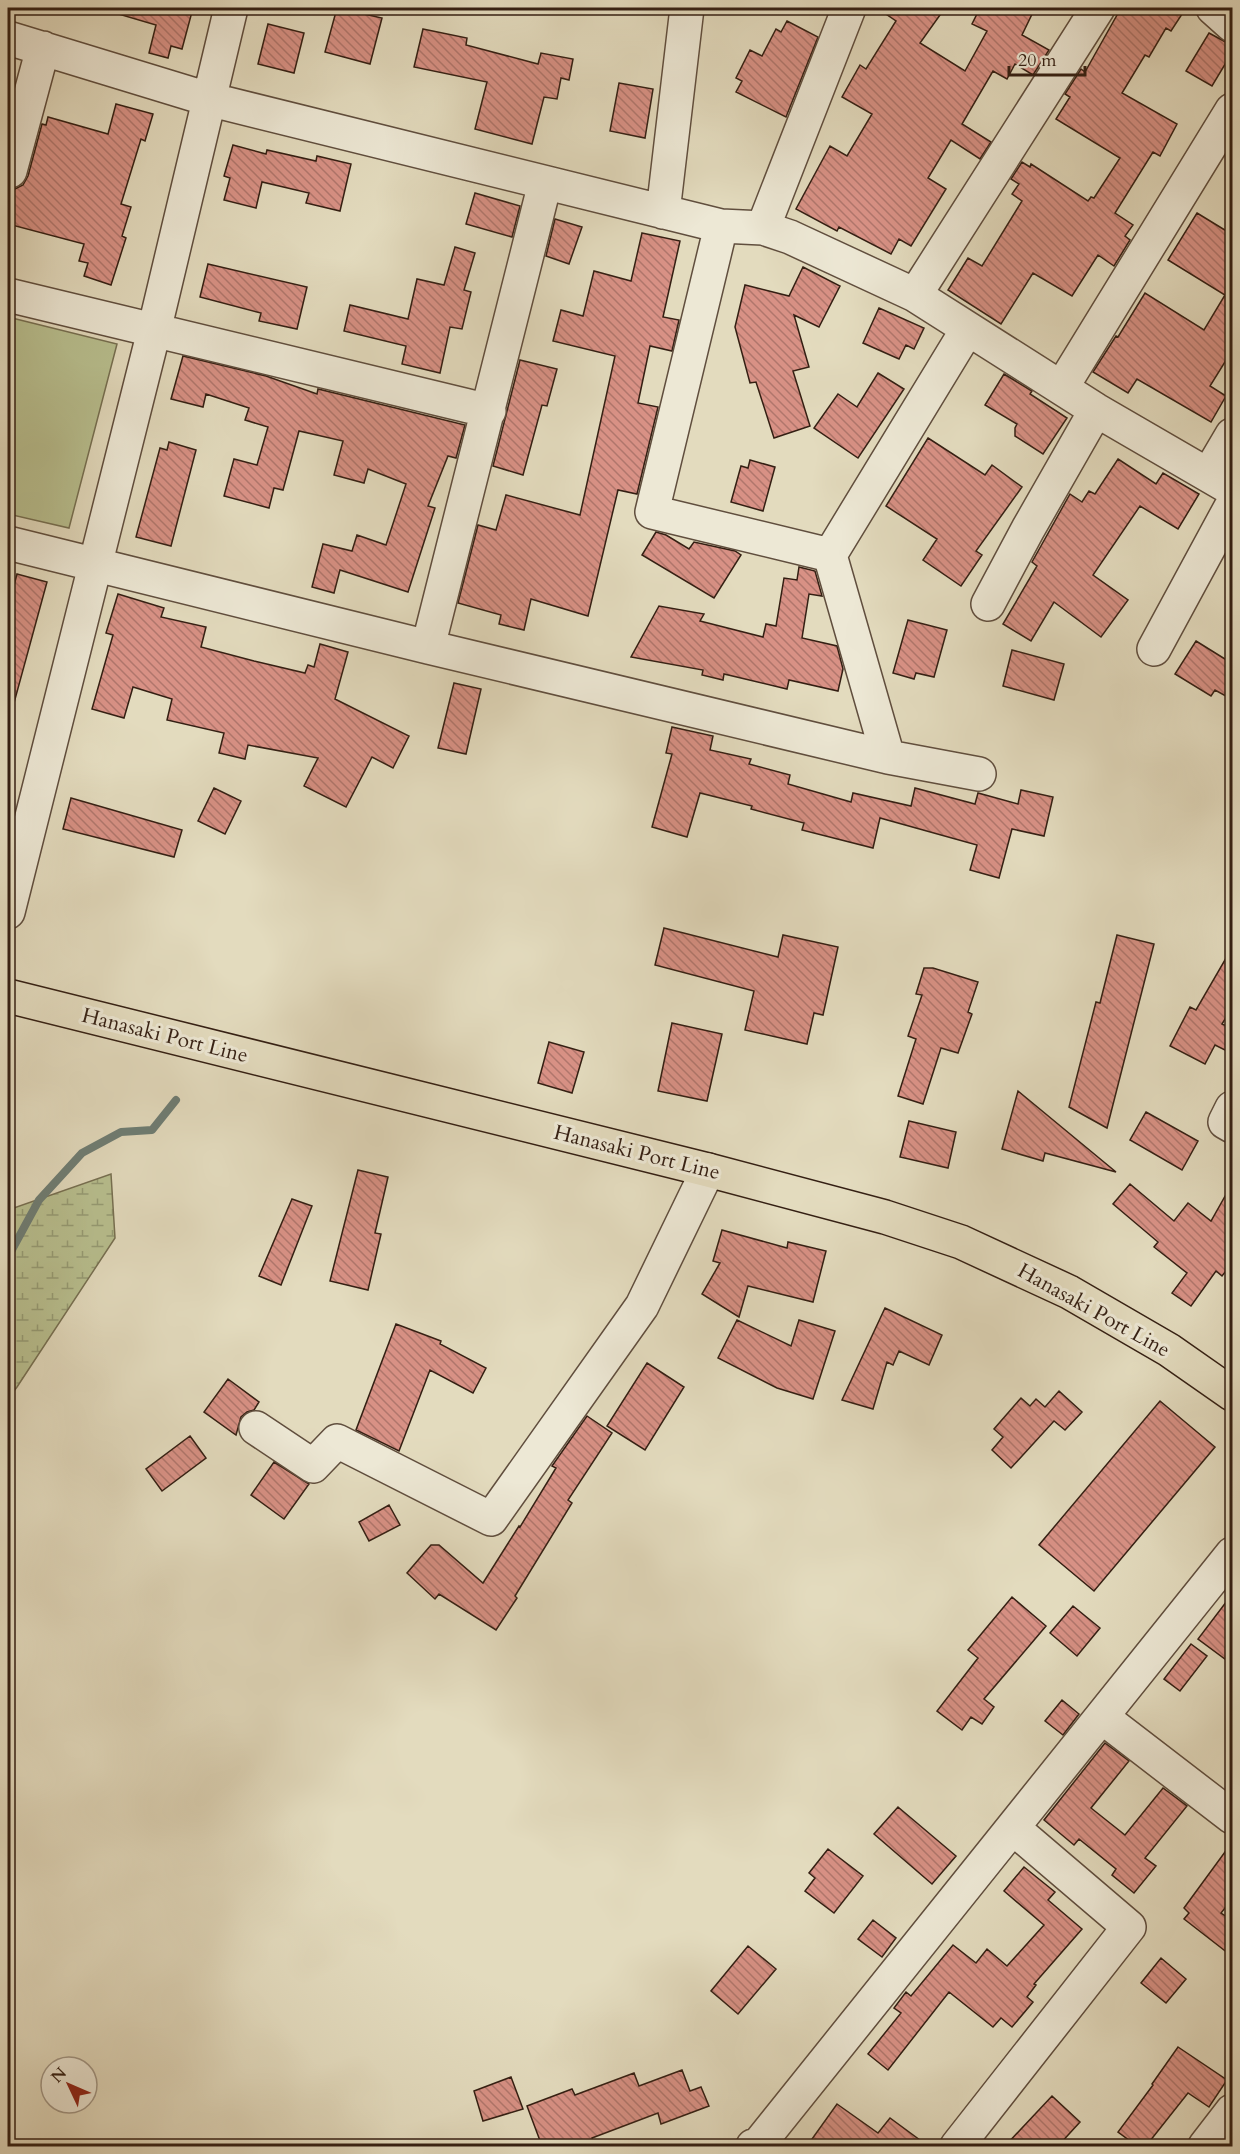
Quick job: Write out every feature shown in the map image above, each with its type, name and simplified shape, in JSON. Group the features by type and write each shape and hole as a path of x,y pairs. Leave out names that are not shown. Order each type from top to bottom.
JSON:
{"main road":[{"name":"Hanasaki Port Line","path":"8,996 708,1170 885,1217 961,1242 1069,1292 1169,1350 1233,1394"}],"street":[{"path":"8,912 154,331 231,8"},
{"path":"663,212 687,8"},
{"path":"763,228 849,8"},
{"path":"915,295 1098,8"},
{"path":"1213,8 1233,25"},
{"path":"8,38 29,66 208,99 722,226 763,228 790,237 915,295 1096,410 1221,482 1233,435"},
{"path":"10,171 29,66"},
{"path":"1062,387 1233,110"},
{"path":"428,646 545,183"},
{"path":"722,226 652,512 830,555"},
{"path":"8,295 489,411"},
{"path":"888,757 830,555 967,330"},
{"path":"988,604 1096,410"},
{"path":"1154,649 1233,505"},
{"path":"8,543 888,757 979,774"},
{"path":"1233,1108 1225,1122 1233,1126"},
{"path":"256,1428 313,1466 337,1441 491,1519 642,1306 708,1170"},
{"path":"753,2146 758,2145 1233,1554"},
{"path":"1102,1717 1233,1817"},
{"path":"957,2146 1129,1927 1013,1828"},
{"path":"1205,2146 1233,2111"}],"green space":[{"path":"8,317 117,344 69,528 8,514"},
{"path":"111,1174 115,1238 8,1399 8,1210"}],"building":[{"path":"115,8 193,8 182,49 171,46 168,58 149,53 156,25 115,13"},
{"path":"337,8 382,18 370,64 325,52"},
{"path":"877,8 945,8 920,43 965,71 987,31 972,24 980,8 1035,8 1022,35 1049,50 1033,75 1015,64 1007,79 993,71 962,124 991,142 980,159 951,140 928,178 946,189 911,246 899,239 891,254 839,227 837,231 796,209 830,146 847,156 872,114 842,97 860,65 866,69 896,21"},
{"path":"1121,8 1186,8 1171,31 1166,28 1149,57 1145,55 1122,93 1177,124 1160,156 1153,152 1115,213 1133,225 1125,236 1130,240 1114,266 1098,255 1072,296 1033,273 1001,324 948,290 968,258 982,266 1022,201 1012,194 1019,184 1011,179 1022,162 1030,167 1031,164 1088,201 1091,197 1094,198 1120,158 1056,119 1070,97 1065,94 1081,69 1085,72"},
{"path":"787,21 818,37 786,117 736,92 742,81 736,78 750,50 762,56 776,29 781,32"},
{"path":"268,24 304,33 294,73 258,64"},
{"path":"423,29 467,38 466,45 538,64 541,53 573,59 569,80 561,78 557,99 544,97 532,144 475,129 487,82 414,67"},
{"path":"1209,33 1233,46 1233,51 1212,86 1186,71"},
{"path":"619,83 653,89 645,138 610,131"},
{"path":"116,104 153,114 145,141 141,139 121,204 131,207 122,236 126,238 111,285 84,276 88,263 79,261 84,244 8,224 8,189 15,189 23,185 28,176 42,124 46,125 48,117 108,134"},
{"path":"233,145 266,154 267,150 316,161 317,156 351,164 340,211 306,203 309,193 262,182 256,208 224,200 230,178 224,176"},
{"path":"475,193 520,206 512,237 466,224"},
{"path":"1197,213 1233,235 1233,349 1210,386 1226,396 1211,422 1137,379 1128,393 1093,372 1145,293 1204,330 1225,295 1168,260"},
{"path":"555,219 582,227 569,264 546,256"},
{"path":"642,233 680,241 663,317 679,320 672,351 650,346 638,403 658,407 637,494 618,490 588,616 531,599 524,630 499,624 501,615 458,603 478,525 496,530 506,495 580,515 615,356 553,341 561,310 583,316 594,271 631,281"},
{"path":"455,247 475,253 464,290 471,292 462,329 450,327 440,373 402,364 406,346 344,331 350,305 408,319 417,279 444,285"},
{"path":"208,264 307,287 297,329 259,321 261,313 200,297"},
{"path":"803,267 840,286 819,327 794,315 809,367 793,371 810,426 774,438 756,382 750,383 735,327 745,285 789,296"},
{"path":"879,308 924,328 914,349 906,345 899,359 863,343"},
{"path":"183,356 266,376 317,394 318,389 465,425 456,458 448,456 428,506 435,508 408,592 340,570 334,593 312,587 323,544 352,551 357,535 386,545 406,484 368,469 364,483 334,475 343,441 299,431 283,490 274,488 269,508 224,496 234,459 257,465 268,427 245,420 249,408 206,394 203,407 171,399"},
{"path":"520,360 557,369 547,406 542,405 523,475 493,466"},
{"path":"878,373 904,389 858,458 814,428 838,394 857,407"},
{"path":"1004,374 1032,391 1030,394 1067,418 1043,454 1015,436 1017,424 985,405"},
{"path":"928,438 985,475 992,465 1022,487 976,551 982,555 961,586 923,560 937,539 886,506"},
{"path":"169,442 196,450 171,546 136,537 160,448 167,450"},
{"path":"1118,459 1156,484 1163,473 1199,494 1178,529 1140,506 1093,575 1128,600 1101,637 1054,602 1031,641 1003,624 1037,566 1032,562 1070,494 1082,502 1089,491 1095,494"},
{"path":"750,460 775,467 763,511 731,502 741,466 748,468"},
{"path":"656,532 666,535 689,549 694,542 735,551 741,555 714,598 642,555"},
{"path":"799,567 815,571 822,596 809,594 802,638 837,646 843,669 838,691 789,680 787,689 724,674 723,680 702,675 703,670 631,657 659,606 704,614 700,621 763,637 766,624 776,626 784,578 797,580"},
{"path":"17,574 47,582 14,703 8,702 8,608"},
{"path":"118,594 164,608 161,617 206,627 201,647 254,661 305,673 308,665 314,667 320,644 348,652 335,699 409,736 393,768 372,757 346,807 304,786 318,758 248,745 245,759 219,753 224,733 167,720 172,699 133,687 124,718 92,709 113,635 106,633"},
{"path":"908,620 947,630 934,677 916,673 914,679 893,673"},
{"path":"1196,641 1233,664 1233,700 1215,690 1211,696 1175,674"},
{"path":"1012,650 1064,664 1054,700 1003,686"},
{"path":"454,683 481,689 466,754 438,748"},
{"path":"672,727 713,736 710,750 751,759 749,764 790,775 788,784 851,802 853,793 911,806 915,788 975,804 978,793 1018,804 1021,790 1053,797 1044,836 1012,829 999,878 970,870 977,845 880,818 873,848 802,830 804,823 751,809 752,806 700,793 687,837 652,827 672,754 666,753"},
{"path":"214,788 241,801 225,834 198,821"},
{"path":"71,798 182,830 174,857 63,829"},
{"path":"664,928 778,957 783,935 838,947 823,1015 814,1013 807,1044 745,1030 754,991 655,965"},
{"path":"1117,935 1154,944 1107,1128 1069,1107 1096,1002 1100,1003"},
{"path":"1233,946 1233,1006 1222,1024 1233,1029 1233,1039 1227,1051 1215,1045 1205,1064 1170,1046 1190,1007 1196,1010"},
{"path":"924,968 933,968 978,982 968,1012 972,1014 958,1053 941,1048 923,1104 898,1096 916,1039 908,1036 922,995 916,994"},
{"path":"672,1023 722,1034 707,1101 658,1091"},
{"path":"549,1042 584,1052 572,1093 538,1083"},
{"path":"1018,1091 1116,1172 1045,1153 1043,1161 1002,1149"},
{"path":"1146,1112 1198,1141 1182,1170 1130,1140"},
{"path":"909,1121 956,1132 948,1168 900,1157"},
{"path":"358,1170 388,1177 375,1233 381,1234 368,1290 330,1281"},
{"path":"1233,1182 1233,1262 1222,1276 1216,1271 1191,1306 1172,1293 1187,1273 1154,1247 1158,1242 1113,1204 1130,1184 1174,1221 1188,1203 1211,1221"},
{"path":"292,1199 312,1206 281,1285 259,1276"},
{"path":"722,1230 787,1248 788,1242 826,1251 813,1302 748,1286 739,1317 702,1294 720,1263 713,1261"},
{"path":"885,1308 942,1335 929,1365 899,1351 893,1365 887,1362 873,1409 842,1400"},
{"path":"737,1320 791,1346 799,1320 835,1331 813,1399 777,1388 718,1358"},
{"path":"396,1324 441,1341 440,1344 486,1368 473,1393 430,1370 399,1451 356,1430"},
{"path":"647,1363 684,1387 645,1450 607,1426"},
{"path":"228,1379 259,1402 254,1410 241,1417 236,1435 204,1412"},
{"path":"1059,1391 1082,1412 1065,1430 1054,1421 1011,1468 992,1450 1003,1437 994,1429 1021,1398 1030,1406 1036,1399 1045,1407"},
{"path":"1160,1401 1215,1447 1094,1591 1039,1545"},
{"path":"587,1416 612,1433 568,1500 572,1503 496,1630 439,1594 435,1599 407,1573 431,1545 439,1545 483,1583 556,1468 552,1466"},
{"path":"190,1436 206,1458 162,1491 146,1469"},
{"path":"274,1462 309,1484 284,1519 251,1495"},
{"path":"389,1505 400,1525 369,1541 359,1522"},
{"path":"1233,1593 1233,1665 1198,1639"},
{"path":"1012,1597 1046,1626 984,1699 994,1707 982,1724 971,1717 962,1730 937,1711 978,1658 968,1650"},
{"path":"1073,1606 1100,1628 1077,1656 1050,1633"},
{"path":"1191,1644 1207,1656 1180,1691 1164,1679"},
{"path":"1062,1700 1079,1714 1063,1735 1045,1721"},
{"path":"1105,1743 1129,1761 1091,1808 1125,1835 1163,1788 1187,1806 1145,1858 1156,1866 1134,1893 1112,1875 1116,1869 1079,1839 1074,1845 1044,1820"},
{"path":"898,1807 956,1856 932,1884 874,1834"},
{"path":"1233,1841 1233,1898 1221,1913 1233,1921 1233,1957 1184,1919 1189,1913 1184,1908"},
{"path":"828,1849 863,1876 834,1913 805,1891 815,1878 809,1873"},
{"path":"1024,1867 1055,1892 1048,1900 1082,1929 1034,1984 1036,1985 1027,1997 1033,2002 1012,2027 1001,2018 993,2027 949,1992 888,2070 868,2054 901,2013 894,2008 906,1992 911,1996 953,1945 976,1963 987,1949 1007,1966 1044,1925 1004,1891"},
{"path":"873,1920 896,1938 882,1957 858,1939"},
{"path":"748,1946 776,1969 738,2014 711,1991"},
{"path":"1161,1958 1186,1979 1166,2003 1141,1983"},
{"path":"1178,2047 1227,2080 1209,2107 1188,2093 1146,2146 1137,2146 1118,2132"},
{"path":"682,2070 690,2091 701,2087 709,2106 661,2124 658,2113 592,2138 595,2146 542,2146 527,2106 572,2089 575,2095 634,2073 639,2086"},
{"path":"511,2077 523,2109 483,2121 474,2091"},
{"path":"1052,2096 1080,2122 1058,2146 1005,2146"},
{"path":"837,2104 878,2133 890,2118 928,2146 807,2146"}],"waterway":[{"path":"8,1257 39,1200 82,1153 121,1132 152,1130 176,1100"}]}
